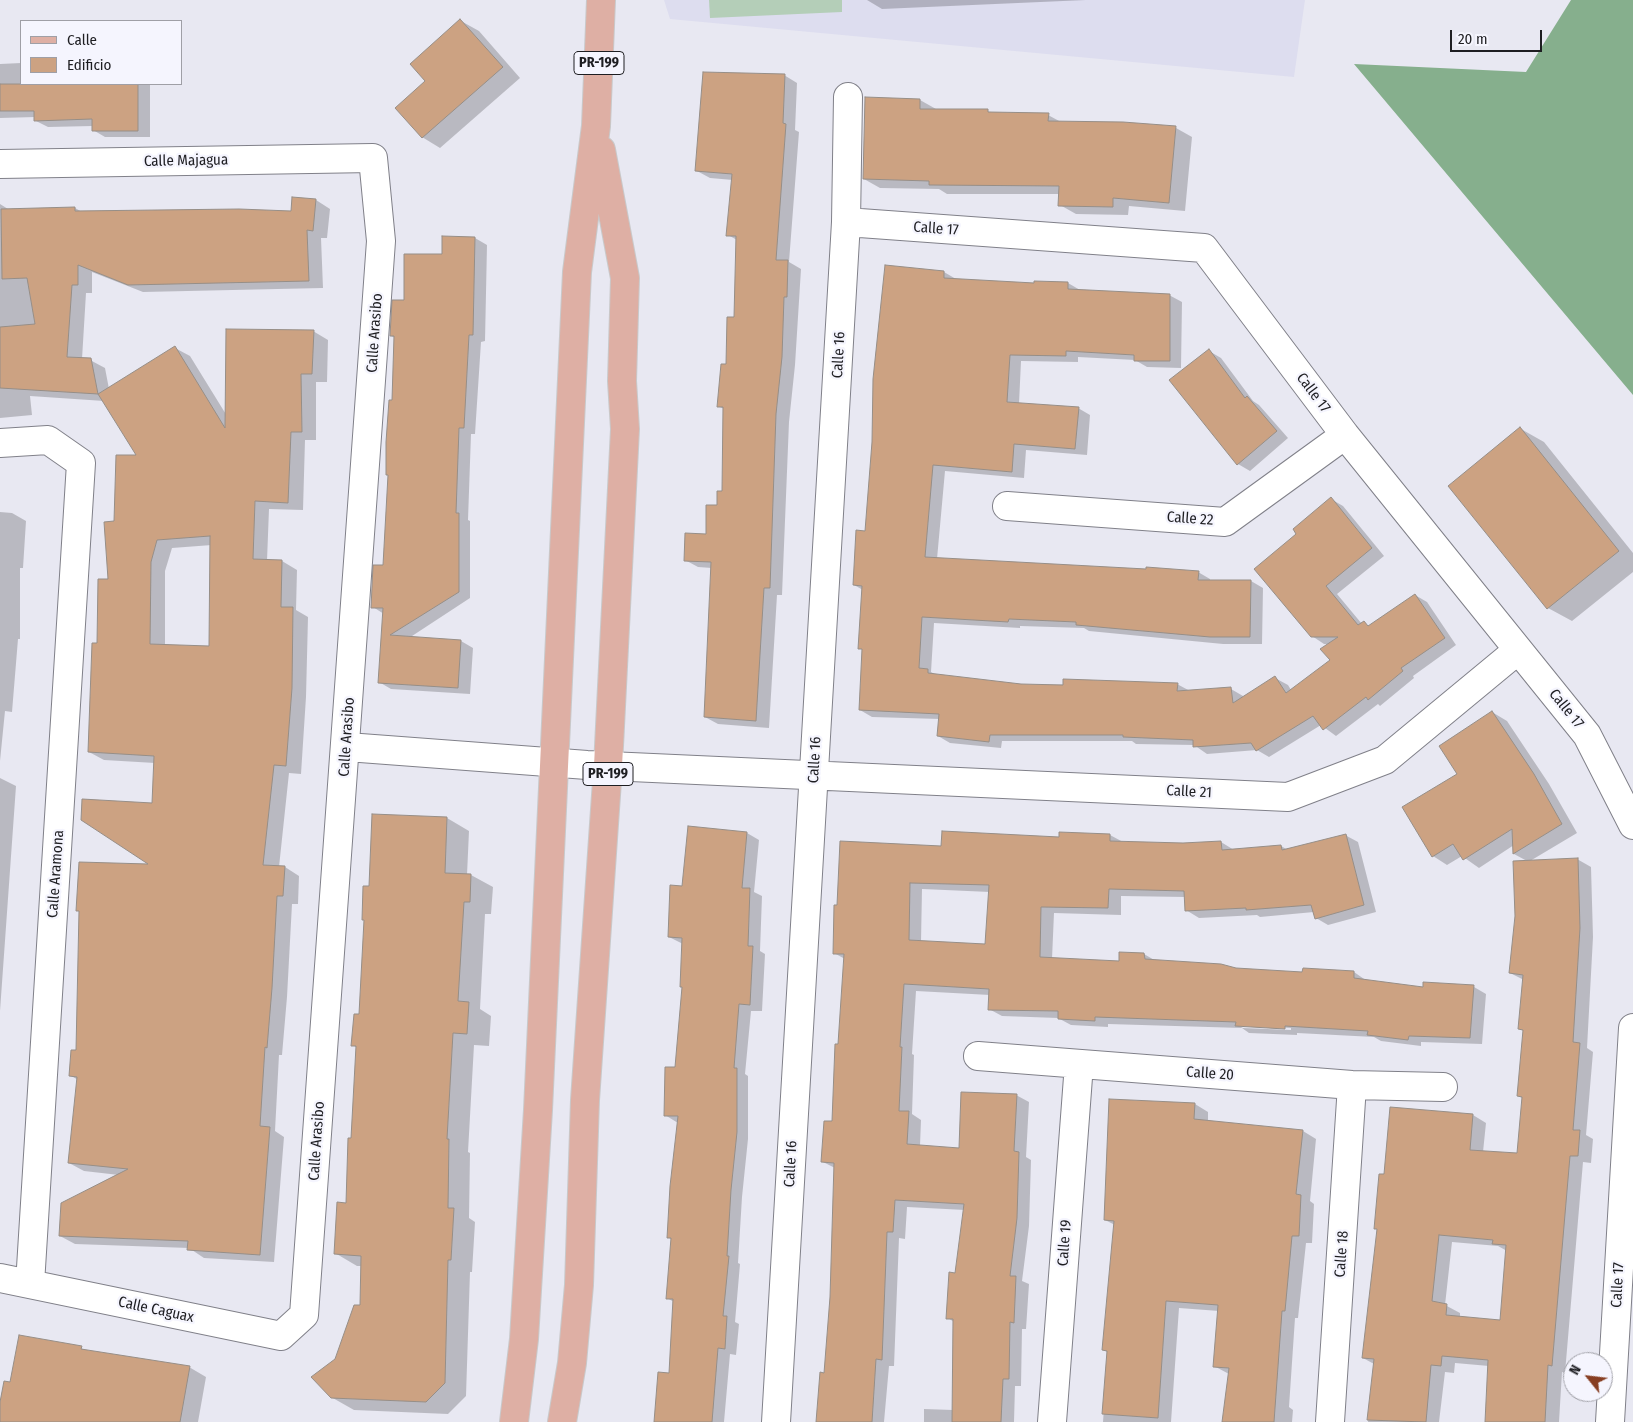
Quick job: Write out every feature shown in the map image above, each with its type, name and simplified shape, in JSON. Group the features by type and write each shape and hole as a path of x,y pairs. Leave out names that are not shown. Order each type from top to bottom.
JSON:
{"main road":[{"name":"PR-199","path":"514,1422 524,1339 538,1110 577,272 596,126 601,0"},
{"name":"PR-199","path":"562,1422 572,1363 578,1285 584,1100 608,766 626,429 622,381 624,278 596,126"},
{"path":"566,1395 572,1422"}],"street":[{"name":"Calle 16","path":"776,1422 846,222 848,97"},
{"name":"Calle Majagua","path":"0,164 373,158"},
{"name":"Calle Arasibo","path":"304,1315 347,747 381,241 373,158"},
{"name":"Calle 17","path":"846,222 1204,248 1345,434 1587,735 1633,825"},
{"name":"Calle 22","path":"1007,506 1225,522 1345,434"},
{"name":"Calle Aramona","path":"0,443 48,440 81,463 30,1284"},
{"name":"Calle 21","path":"347,747 608,766 1288,797 1385,760 1518,650"},
{"name":"Calle 17","path":"1610,1422 1633,1028"},
{"name":"Calle 20","path":"978,1056 1352,1085 1442,1087"},
{"name":"Calle 19","path":"1052,1422 1079,1064"},
{"name":"Calle 18","path":"1330,1422 1352,1085"},
{"name":"Calle Caguax","path":"0,1278 281,1336 304,1315"}],"shaded area":[{"path":"664,0 1305,0 1294,77 670,19"}],"green space":[{"path":"709,0 842,0 842,12 710,18"},
{"path":"1571,0 1633,0 1633,395 1354,64 1526,72"}],"building":[{"path":"460,19 503,67 422,138 395,108 425,81 410,64"},
{"path":"703,72 785,74 783,123 786,124 776,260 788,260 787,297 784,297 782,357 776,414 770,588 764,588 756,721 704,717 711,562 684,561 685,533 706,534 706,505 717,505 717,491 722,491 723,407 717,407 721,364 726,364 727,317 734,317 736,236 726,236 732,174 695,171"},
{"path":"0,84 138,85 138,131 92,131 92,119 34,121 34,111 0,111"},
{"path":"865,97 920,99 920,109 988,109 988,112 1049,113 1048,121 1123,122 1176,126 1169,203 1113,198 1113,207 1058,206 1059,186 929,185 929,181 863,179"},
{"path":"292,197 316,199 313,231 307,230 309,281 128,285 78,265 78,285 72,285 67,357 91,358 98,394 0,388 0,327 35,324 27,278 2,279 1,209 75,207 75,211 239,209 291,211"},
{"path":"442,236 475,237 473,335 469,335 464,428 459,428 456,513 459,513 459,592 390,635 461,640 458,688 378,683 383,608 371,608 373,565 383,565 388,475 386,475 386,442 389,400 392,400 394,336 390,336 392,300 404,300 404,254 442,254"},
{"path":"885,265 944,271 944,278 1034,283 1034,281 1068,282 1068,289 1170,294 1170,361 1134,361 1134,355 1066,351 1066,356 1010,355 1007,402 1079,407 1075,449 1014,444 1012,472 933,465 925,557 1146,569 1146,567 1199,571 1198,580 1251,580 1250,637 1210,637 1076,625 1076,622 1009,619 1008,622 922,617 919,668 928,669 928,673 1021,684 1063,685 1063,679 1178,683 1177,691 1231,687 1233,703 1275,676 1286,693 1330,660 1320,649 1338,637 1311,637 1254,569 1296,534 1293,529 1331,497 1372,548 1326,586 1358,625 1364,621 1368,626 1415,594 1445,638 1401,668 1403,671 1368,700 1366,697 1323,730 1313,716 1256,751 1251,743 1193,747 1193,740 1123,737 1123,735 990,735 989,742 937,736 939,714 859,710 862,649 858,649 862,586 853,585 856,530 865,531 872,442 873,379"},
{"path":"226,329 314,330 312,374 301,374 302,432 291,432 288,503 255,501 253,559 282,560 281,607 293,607 292,688 286,766 274,765 263,865 285,866 283,896 277,896 272,988 267,1048 265,1047 260,1126 270,1127 260,1255 187,1250 188,1241 59,1236 61,1203 128,1169 68,1163 77,1077 69,1076 71,1050 76,1050 79,911 76,911 79,862 148,864 81,820 82,799 152,803 154,756 88,752 92,643 97,643 98,579 108,579 104,522 114,521 116,455 136,455 98,394 175,346 225,428","holes":["210,536 209,646 150,644 151,562 157,540"]},
{"path":"1209,349 1245,398 1247,396 1277,431 1237,465 1169,380"},
{"path":"1520,427 1619,551 1547,609 1448,486"},
{"path":"1492,711 1534,774 1562,824 1513,854 1512,829 1463,860 1453,844 1432,857 1402,807 1457,774 1439,746"},
{"path":"372,814 447,817 445,873 471,874 470,902 464,902 458,1001 469,1002 467,1034 453,1033 447,1139 449,1139 448,1208 454,1208 451,1260 448,1260 445,1383 426,1402 331,1398 311,1377 335,1359 354,1305 360,1305 361,1256 334,1254 337,1202 346,1203 348,1138 351,1138 356,1046 351,1046 354,1014 359,1014 364,920 362,920 363,886 369,886"},
{"path":"688,826 747,832 742,888 750,888 748,946 753,946 750,1005 739,1004 734,1068 737,1068 737,1132 731,1190 727,1256 729,1256 723,1316 727,1316 725,1349 718,1348 712,1422 654,1422 658,1372 669,1373 673,1299 666,1299 671,1238 667,1238 670,1186 678,1116 664,1116 665,1067 675,1067 682,987 680,987 682,938 668,937 670,885 682,886"},
{"path":"942,831 1059,837 1059,832 1110,834 1110,841 1183,843 1221,841 1222,850 1281,845 1282,850 1346,834 1364,905 1315,919 1311,905 1246,910 1246,908 1185,911 1184,891 1109,889 1108,908 1041,907 1040,957 1119,961 1119,952 1144,953 1145,959 1221,964 1236,968 1302,972 1303,968 1354,971 1354,978 1423,987 1423,982 1474,985 1470,1038 1409,1036 1408,1040 1367,1035 1368,1031 1285,1026 1285,1029 1235,1026 1236,1022 1095,1017 1095,1021 1058,1019 1058,1011 988,1010 989,989 904,984 900,1047 902,1047 899,1111 909,1111 907,1144 959,1148 961,1092 1017,1094 1014,1151 1019,1152 1017,1218 1010,1276 1016,1276 1014,1323 1010,1322 1009,1379 1003,1379 1001,1422 952,1422 953,1319 946,1319 949,1272 955,1273 964,1204 895,1200 893,1232 887,1232 882,1360 876,1359 872,1422 816,1422 820,1372 824,1373 830,1297 834,1163 821,1162 824,1121 832,1121 835,1044 838,1044 844,954 833,954 834,905 837,905 840,841 941,846","holes":["910,883 989,885 985,944 909,940"]},
{"path":"1578,858 1580,928 1573,1042 1580,1043 1573,1130 1580,1130 1578,1156 1570,1156 1552,1366 1548,1365 1545,1422 1485,1422 1488,1360 1442,1356 1441,1366 1431,1365 1426,1422 1367,1420 1374,1359 1362,1358 1377,1229 1374,1229 1379,1174 1384,1174 1390,1107 1473,1114 1470,1150 1517,1153 1522,1097 1517,1096 1523,1030 1518,1029 1523,975 1509,973 1515,916 1513,861","holes":["1439,1235 1493,1240 1492,1244 1506,1245 1500,1320 1446,1315 1447,1304 1432,1301"]},
{"path":"1109,1099 1195,1103 1194,1119 1303,1130 1296,1194 1301,1195 1299,1236 1292,1236 1285,1311 1282,1311 1274,1422 1222,1422 1229,1368 1213,1367 1218,1305 1166,1301 1158,1418 1102,1414 1107,1351 1102,1350 1114,1221 1104,1220"},
{"path":"19,1335 82,1346 81,1349 190,1366 180,1422 0,1422 0,1402 4,1381 10,1382"}]}
